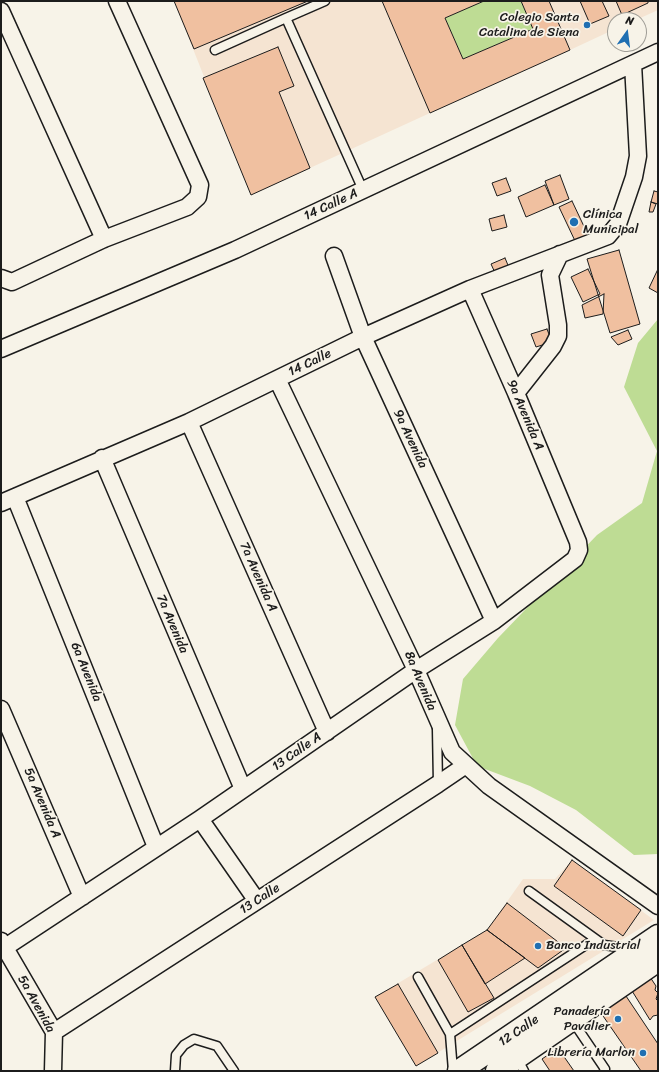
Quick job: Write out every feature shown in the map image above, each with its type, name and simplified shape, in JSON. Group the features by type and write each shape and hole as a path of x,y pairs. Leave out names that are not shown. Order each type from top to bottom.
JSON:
{"main road":[{"name":"12 Calle","path":"459,1071 658,936"},
{"name":"12 Calle","path":"496,1071 520,1064 572,1019 658,960"}],"street":[{"path":"1,278 12,282 104,239 187,207 198,198 200,185 116,1"},
{"path":"1,11 104,239"},
{"name":"14 Calle A","path":"1,349 235,250 658,52"},
{"name":"14 Calle","path":"8,500 188,422 363,337 470,289 608,236 618,224 634,177 638,156 634,64"},
{"path":"516,393 553,346 558,336 558,325 550,275 560,254"},
{"name":"9a Avenida","path":"334,256 363,337 494,620"},
{"name":"9a Avenida A","path":"470,289 516,393 578,542"},
{"name":"8a Avenida","path":"277,378 416,670 437,722 452,752 489,786 658,906"},
{"name":"7a Avenida A","path":"188,422 327,732"},
{"name":"7a Avenida","path":"102,458 243,789"},
{"name":"6a Avenida","path":"8,500 156,848"},
{"name":"13 Calle A","path":"2,946 82,897 200,819 416,670 494,620 576,558 579,550 578,542"},
{"name":"5a Avenida A","path":"1,709 82,897"},
{"name":"13 Calle","path":"54,1032 466,765"},
{"path":"200,819 257,901"},
{"name":"5a Avenida","path":"2,946 54,1032 54,1071"}],"lane":[{"path":"215,50 325,1"},
{"path":"286,18 363,190"},
{"path":"437,722 438,784"},
{"path":"530,891 604,945 639,949"},
{"path":"450,1034 595,939"},
{"path":"418,977 450,1034 453,1071"},
{"path":"572,1019 605,1069 604,1071"},
{"path":"175,1071 176,1055 184,1045 194,1039 217,1046 234,1071"}],"shaded area":[{"path":"174,1 382,1 430,113 251,195"},
{"name":"Colegio Santa Catalina de Siena","path":"549,1 658,1 658,10 647,15 647,12 607,12 607,33 570,50"},
{"path":"572,860 654,920 416,1066 375,997 487,930 523,879 555,879"}],"green space":[{"path":"484,1 521,1 533,29 463,59 445,18"},
{"path":"658,319 658,854 634,855 576,810 530,786 477,766 455,725 463,679 498,638 597,535 642,503 657,451 624,387 638,343"}],"building":[{"path":"174,1 308,1 194,49"},
{"path":"382,1 484,1 445,18 463,59 533,29 521,1 549,1 570,50 430,113"},
{"path":"580,1 602,1 607,12 607,17 590,24"},
{"path":"616,1 648,1 648,3 628,12 621,12"},
{"path":"278,47 294,86 279,92 310,168 251,195 203,78"},
{"path":"560,175 569,199 554,205 545,181"},
{"path":"506,178 511,191 497,196 492,183"},
{"path":"545,185 554,205 526,217 518,197"},
{"path":"654,191 658,192 658,204 651,202"},
{"name":"Clínica Municipal","path":"572,201 589,237 576,243 559,207"},
{"path":"651,202 656,204 653,212 649,212"},
{"path":"504,215 507,227 492,231 489,219"},
{"path":"619,250 640,324 610,333 587,259"},
{"path":"505,258 510,270 496,275 491,264"},
{"path":"588,269 600,294 583,302 571,277"},
{"path":"658,269 658,293 649,288"},
{"path":"604,294 603,314 585,318 582,305"},
{"path":"547,329 552,342 536,347 531,334"},
{"path":"628,330 632,339 618,345 611,337"},
{"path":"572,860 641,910 623,936 554,886"},
{"path":"507,903 566,948 538,968 487,930"},
{"path":"487,930 525,958 485,984 462,945"},
{"path":"462,945 494,998 468,1012 438,960"},
{"path":"648,974 656,986 655,990 658,993 656,999 658,1001 658,1015 653,1016 650,1020 629,986"},
{"path":"398,984 438,1053 416,1066 375,997"},
{"path":"626,996 658,1044 658,1071 641,1071 601,1013"},
{"path":"558,1048 574,1071 550,1071 542,1059"}],"place":[{"name":"Colegio Santa Catalina de Siena","path":"587,25"},
{"name":"Clínica Municipal","path":"574,222"},
{"name":"Banco Industrial","path":"538,946"},
{"name":"Panadería Pavalier","path":"618,1019"},
{"name":"Librería Marlon","path":"643,1053"}]}
